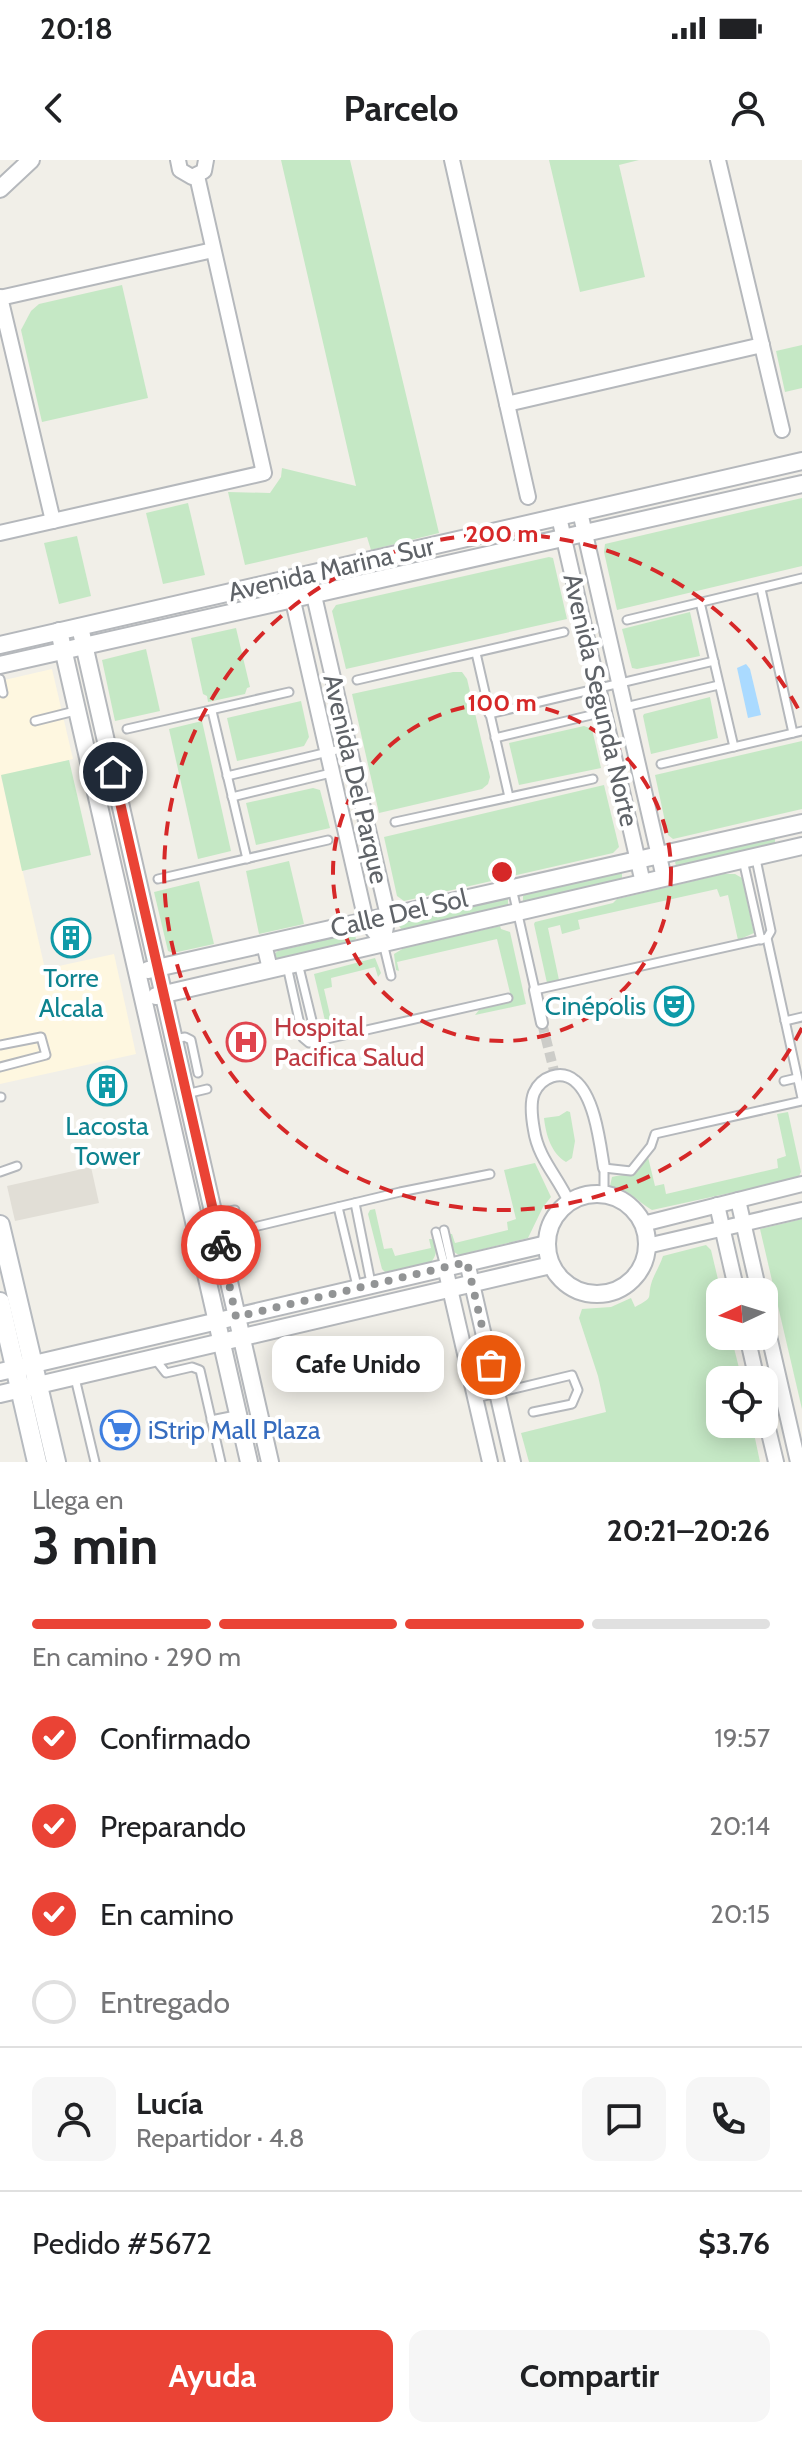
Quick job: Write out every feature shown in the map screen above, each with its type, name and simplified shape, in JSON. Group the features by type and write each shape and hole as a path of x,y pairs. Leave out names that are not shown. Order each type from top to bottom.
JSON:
{"main road":[{"path":"0,1225 16,1368"},
{"path":"0,1302 16,1368 29,1388 56,1462"},
{"path":"29,1388 37,1462"}],"street":[{"path":"178,160 183,174 197,176 204,171 206,160"},
{"path":"452,160 528,497"},
{"path":"718,160 782,430"},
{"path":"0,189 28,161"},
{"path":"0,533 264,473 197,176"},
{"path":"53,521 0,298 213,250"},
{"path":"507,404 762,345"},
{"name":"Avenida Marina Sur","path":"0,645 802,461"},
{"name":"Avenida Marina Sur","path":"0,665 802,484"},
{"name":"Avenida Segunda Norte","path":"580,512 664,878"},
{"name":"Avenida Segunda Norte","path":"559,517 643,883"},
{"name":"Avenida Del Parque","path":"309,574 388,916 383,943"},
{"name":"Avenida Del Parque","path":"288,579 366,921 383,943"},
{"path":"80,627 174,1039 195,1073 186,1094 270,1462"},
{"path":"59,631 249,1462"},
{"path":"86,749 106,744"},
{"name":"Calle Del Sol","path":"137,972 802,823"},
{"path":"782,827 794,848"},
{"name":"Calle Del Sol","path":"143,999 794,848"},
{"path":"264,944 285,966"},
{"path":"535,990 542,1023"},
{"path":"569,1202 540,1152 534,1131 534,1092 543,1080 565,1075 575,1080 583,1091 597,1127 604,1168"},
{"path":"643,1224 802,1184"},
{"path":"592,1194 604,1194 620,1200 633,1210 643,1224 647,1246 643,1263 635,1277 622,1288 606,1294 590,1294 574,1289 561,1279 551,1265 547,1244 553,1221 569,1202 592,1194"},
{"path":"738,1200 756,1278"},
{"path":"717,1205 734,1278"},
{"path":"647,1246 802,1210"},
{"path":"16,1368 547,1244"},
{"path":"455,1265 472,1284 513,1462"},
{"path":"455,1265 451,1289 490,1462"},
{"path":"0,1394 551,1265"},
{"path":"355,1310 360,1288"},
{"path":"772,1350 798,1462"},
{"path":"770,1438 776,1462"}],"lane":[{"path":"627,620 802,578"},
{"path":"761,589 793,733"},
{"path":"700,602 734,747"},
{"path":"357,680 564,632"},
{"path":"476,653 509,797"},
{"path":"489,714 714,661"},
{"path":"0,679 3,693"},
{"path":"625,707 719,685"},
{"path":"127,729 289,692"},
{"path":"35,721 77,711"},
{"path":"212,711 247,859"},
{"path":"495,738 604,712"},
{"path":"661,764 802,731"},
{"path":"227,776 349,747"},
{"path":"232,797 332,773"},
{"path":"395,822 593,779"},
{"path":"158,879 328,840"},
{"path":"750,859 764,939 772,962 802,1111"},
{"path":"512,888 535,990 764,939 771,931 750,859"},
{"path":"383,943 391,976"},
{"path":"760,965 772,962"},
{"path":"285,966 303,1038 309,1043 508,998"},
{"path":"785,1021 802,1017"},
{"path":"0,1045 41,1037 46,1055 0,1067"},
{"path":"784,1081 797,1078"},
{"path":"186,1094 207,1089"},
{"path":"604,1194 604,1168 631,1171 651,1146 655,1134 801,1100"},
{"path":"0,1172 17,1166"},
{"path":"258,1226 490,1174"},
{"path":"355,1203 360,1288"},
{"path":"338,1207 360,1288"},
{"path":"214,1214 235,1210"},
{"path":"440,1231 455,1265"},
{"path":"155,1359 166,1373 192,1367 200,1370 221,1462"},
{"path":"476,1398 572,1375 578,1390 572,1404 533,1412"},
{"path":"75,1377 95,1462"},
{"path":"211,1420 238,1414"}],"shaded area":[{"path":"52,669 73,759 1,776 45,969 114,954 136,1054 0,1084 0,681"},
{"path":"91,1167 99,1203 15,1221 7,1186"}],"green space":[{"path":"281,160 350,160 439,533 371,550 367,537 245,565 228,492 270,493 281,477 282,468 356,486"},
{"path":"549,160 639,160 619,165 645,277 580,292"},
{"path":"122,285 148,398 42,422 21,330 31,311 39,304"},
{"path":"802,345 802,388 785,392 776,351"},
{"path":"802,498 802,566 617,610 604,552 605,544"},
{"path":"188,503 205,575 163,584 146,513"},
{"path":"77,536 91,596 59,604 44,543"},
{"path":"553,558 567,619 346,669 332,611 336,605"},
{"path":"690,612 700,656 632,668 622,629"},
{"path":"236,628 250,687 245,694 208,702 203,694 191,638"},
{"path":"146,649 160,711 115,721 102,660"},
{"path":"462,672 467,679 490,777 488,784 482,789 379,813 352,694"},
{"path":"710,697 718,738 651,754 644,714"},
{"path":"301,701 309,737 304,746 237,761 227,718"},
{"path":"202,721 231,851 198,859 169,729"},
{"path":"584,726 592,729 601,768 519,785 509,743"},
{"path":"802,741 802,809 673,839 668,835 655,775"},
{"path":"69,760 91,855 22,871 1,775"},
{"path":"604,785 619,847 613,853 404,901 397,896 384,837"},
{"path":"313,788 320,790 330,828 256,845 246,803"},
{"path":"775,838 771,847 676,866 675,862 679,859"},
{"path":"289,861 304,924 259,934 246,871"},
{"path":"622,873 618,881 523,901 526,894"},
{"path":"723,874 735,874 742,878 754,933 738,940 728,895 720,897 717,889 578,920 580,929 562,934 560,925 548,928 559,980 547,983 535,922"},
{"path":"199,881 214,944 173,953 168,951 154,892"},
{"path":"508,899 508,905 504,908 402,930 398,925 399,923"},
{"path":"500,926 510,932 526,1004 475,1015 479,1010 512,1001 497,939 397,962 399,971 396,970 394,954 404,948"},
{"path":"355,935 356,939 351,943 275,958 274,954 278,951"},
{"path":"375,958 381,973 378,977 375,967 331,978 332,987 324,989 333,1028 327,1029 314,974"},
{"path":"570,1112 575,1141 572,1158 566,1162 550,1143 544,1118 559,1116"},
{"path":"788,1112 801,1172 798,1178 652,1210 628,1193 610,1186 612,1177 636,1173 648,1157 655,1186 664,1184 666,1194 778,1168 777,1159 786,1156 777,1114"},
{"path":"535,1163 551,1197 528,1238 459,1255 452,1251 450,1234 455,1243 508,1230 507,1222 516,1219 504,1170"},
{"path":"375,1209 384,1249 392,1248 395,1256 431,1248 429,1239 432,1239 436,1251 431,1262 385,1272 368,1214"},
{"path":"802,1219 802,1409 778,1306 778,1278 771,1278 760,1229"},
{"path":"706,1245 711,1250 718,1278 706,1278 706,1350 734,1350 738,1366 706,1366 706,1438 755,1438 760,1462 529,1462 521,1433 606,1412 579,1318 582,1309 611,1307 631,1298 635,1307 648,1299 663,1256"}],"water":[{"path":"746,664 750,669 761,715 748,718 737,668"}],"tunnel":[{"path":"542,1023 555,1075"}],"way so far":[{"path":"221,1245 236,1317 467,1262 491,1365"}],"place":[{"name":"Torre Alcala","path":"71,938"},
{"name":"Cinépolis","path":"674,1006"},
{"name":"Hospital Pacifica Salud","path":"246,1042"},
{"name":"Lacosta Tower","path":"107,1086"},
{"name":"Cafe Unido","path":"491,1365"},
{"name":"iStrip Mall Plaza","path":"120,1430"}],"route":[{"path":"113,772 221,1245"}]}
